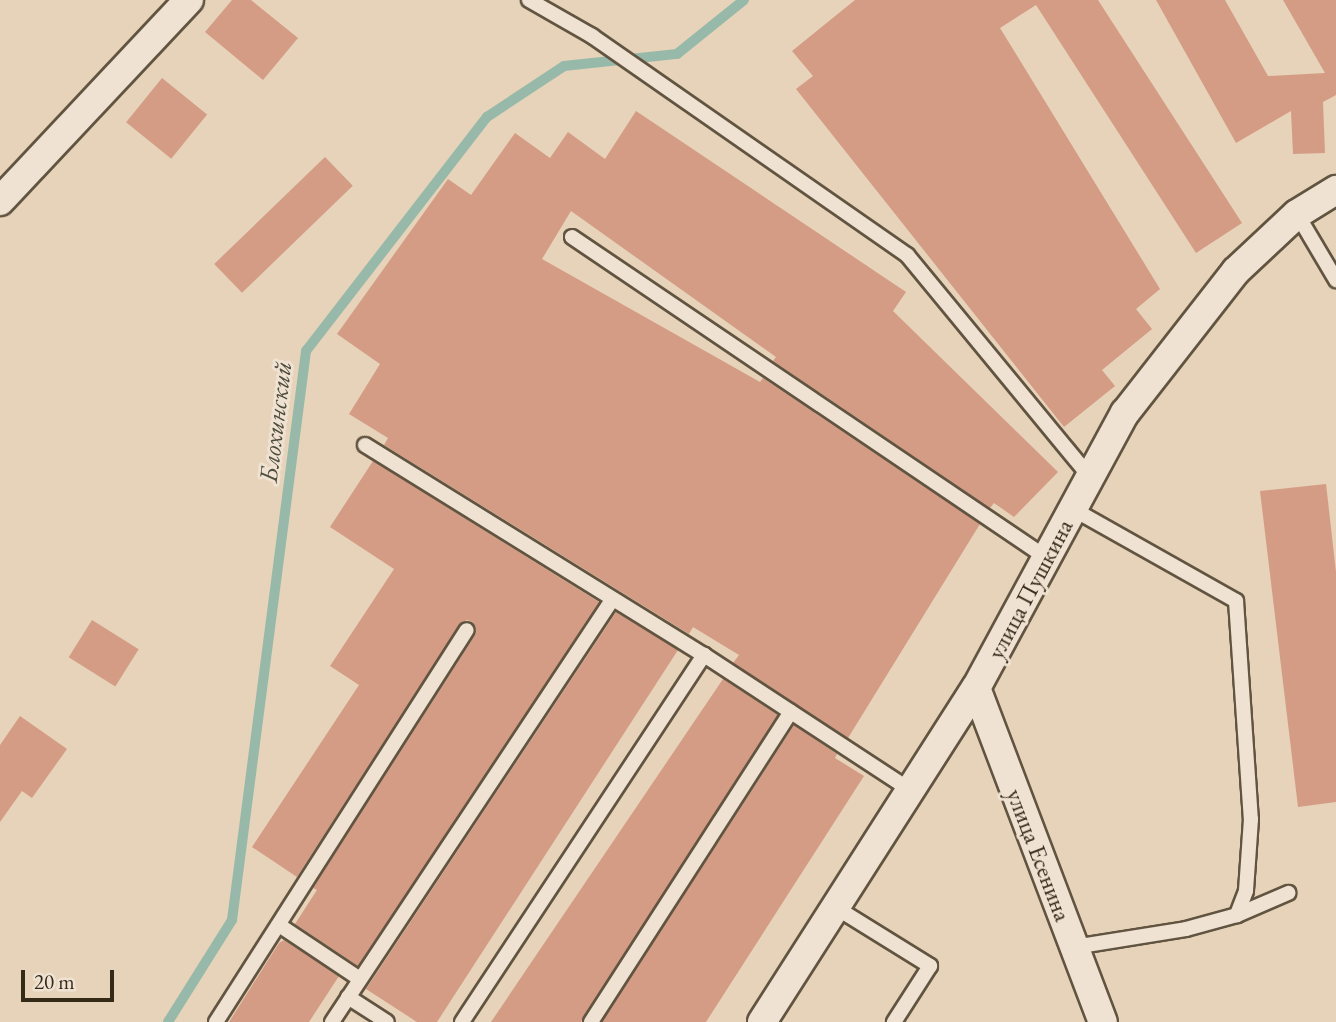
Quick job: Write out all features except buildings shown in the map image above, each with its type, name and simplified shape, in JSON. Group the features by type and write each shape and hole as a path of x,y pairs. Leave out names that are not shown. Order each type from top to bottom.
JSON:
{"street":[{"path":"0,201 183,8"},
{"name":"улица Пушкина","path":"762,1022 976,688 1125,413 1236,271 1297,214 1336,190"},
{"name":"улица Есенина","path":"976,688 1103,1022"}],"lane":[{"path":"529,0 592,36 907,255 1090,477"},
{"path":"1297,214 1336,280"},
{"path":"572,237 1047,558"},
{"path":"365,445 704,655 911,790"},
{"path":"1073,509 1236,601 1251,819 1246,891 1237,915"},
{"path":"332,1022 612,600"},
{"path":"216,1022 467,630"},
{"path":"462,1022 704,655"},
{"path":"591,1022 791,712"},
{"path":"1074,947 1186,929 1237,915 1288,893"},
{"path":"835,907 930,966 894,1022"},
{"path":"279,925 360,979"},
{"path":"348,996 387,1022"}],"waterway":[{"name":"Блохинский","path":"168,1022 232,920 306,351 487,117 564,66 677,54 744,0"}]}
